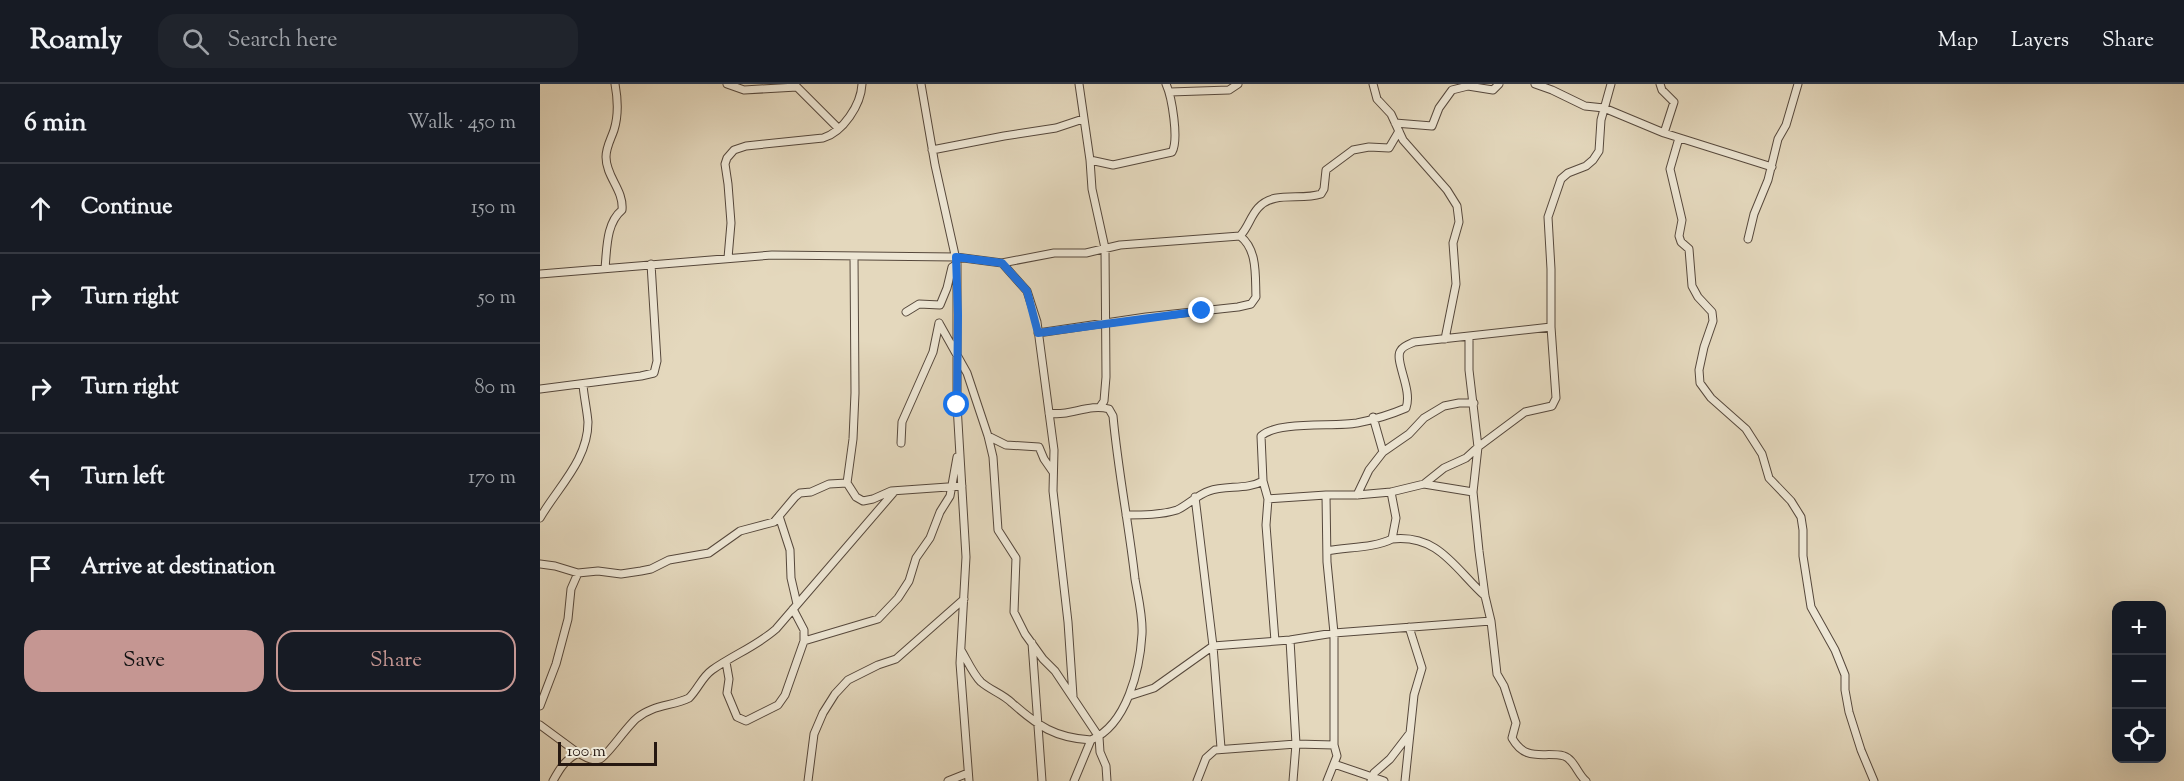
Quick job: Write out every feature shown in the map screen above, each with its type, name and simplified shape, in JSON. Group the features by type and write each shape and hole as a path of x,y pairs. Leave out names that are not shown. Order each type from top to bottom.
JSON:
{"street":[{"path":"605,268 607,240 615,215 622,210 623,202 619,190 609,175 606,159 618,115 615,84"},
{"path":"727,84 744,90 797,87 838,128"},
{"path":"728,258 731,223 725,164 727,158 734,150 746,146 823,138 832,135 857,107 862,84"},
{"path":"921,84 932,150 956,261 957,405 966,557 961,650 969,781"},
{"path":"1079,84 1092,189 1105,248 1106,377 1104,401 1100,407"},
{"path":"1090,160 1113,165 1172,152 1175,136 1170,92 1166,84"},
{"path":"1170,92 1229,90 1238,84"},
{"path":"1373,84 1377,99 1411,149 1447,190 1457,206 1459,222 1453,243 1456,284 1445,339"},
{"path":"1395,123 1432,126 1439,108 1452,90 1468,86 1493,90 1500,84"},
{"path":"1535,84 1585,106 1604,108 1664,133 1772,167"},
{"path":"1424,484 1444,468 1466,458 1525,412 1552,406 1556,398 1551,327 1548,217 1561,179 1568,173 1586,166 1599,151 1599,130 1611,84"},
{"path":"1660,84 1662,90 1674,102 1664,133"},
{"path":"1748,239 1754,214 1772,167 1798,84"},
{"path":"932,150 1004,135 1056,128 1083,119"},
{"path":"540,274 772,255 854,256 1002,263 1054,253 1086,253 1120,245 1240,236 1265,202 1274,197 1306,198 1321,194 1324,189 1326,170 1353,150 1369,147 1389,148 1399,131"},
{"path":"1679,138 1670,169 1682,220 1679,236 1681,242 1689,249 1692,286 1698,297 1712,312 1713,321 1699,370 1700,383 1711,398 1746,429 1762,454 1769,478 1791,501 1801,517 1803,556 1811,607 1835,650 1845,675 1845,690 1850,712 1861,750 1874,781"},
{"path":"1038,333 1251,304 1256,297 1254,258 1249,243 1240,236"},
{"path":"854,256 854,440 846,483 856,497 863,501 891,491 962,486"},
{"path":"906,312 919,304 940,305 956,261"},
{"path":"1002,263 1027,291 1038,333 1054,450 1053,491 1068,622 1073,699"},
{"path":"540,389 583,385 654,373 657,361 651,264"},
{"path":"901,443 902,422 933,352 939,323 967,373 988,436 993,457 998,530 1016,558 1014,612 1032,642 1055,670 1099,736 1100,753 1106,766 1107,781"},
{"path":"1275,641 1266,525 1268,499 1263,482 1261,436 1265,432 1293,427 1356,423 1406,408 1407,384 1399,354 1401,348 1414,342 1551,327"},
{"path":"1469,337 1469,370 1478,447 1473,492 1497,674 1516,723 1513,741 1524,751 1532,754 1563,756 1570,760 1586,781"},
{"path":"540,518 581,457 588,423 583,385"},
{"path":"1357,495 1369,470 1383,452 1409,434 1424,418 1444,406 1459,403 1474,404"},
{"path":"961,650 980,681 1011,701 1024,715 1039,725 1070,739 1091,740 1099,736 1112,724 1129,696 1138,669 1142,632 1113,416 1109,409 1100,407 1060,415 1049,413"},
{"path":"1373,417 1383,452"},
{"path":"988,436 1006,445 1039,447 1053,471"},
{"path":"804,641 878,619 898,598 909,581 916,558 930,538 940,512 950,496 959,444"},
{"path":"1126,515 1160,514 1179,509 1195,497 1222,488 1263,482"},
{"path":"540,564 578,573 598,571 621,574 651,569 669,560 709,552 740,531 774,522 800,493 811,492 829,484 846,483"},
{"path":"1268,499 1391,492 1424,484 1473,492"},
{"path":"540,725 578,753 590,759 599,760 607,754 619,735 638,716 658,707 689,698 706,675 767,637 894,492"},
{"path":"1391,492 1396,518 1392,539"},
{"path":"1326,495 1327,551 1334,633 1334,745 1336,756 1327,781"},
{"path":"1195,497 1213,646 1221,748"},
{"path":"726,662 729,679 727,693 737,717 746,722 782,701 797,665 804,641 804,630 795,607 790,550 779,516"},
{"path":"1327,551 1351,546 1380,545 1392,539 1408,537 1423,541 1449,558 1485,596"},
{"path":"540,706 556,664 568,619 571,589 578,573"},
{"path":"808,781 814,734 835,694 848,680 896,659 964,600"},
{"path":"1129,696 1154,688 1213,646 1290,640 1334,633 1491,621"},
{"path":"1405,781 1414,695 1422,668 1409,627"},
{"path":"1290,640 1296,744 1295,779"},
{"path":"1032,642 1042,781"},
{"path":"1372,779 1410,733"},
{"path":"1074,781 1091,740"},
{"path":"1197,781 1206,758 1221,748 1296,744 1334,745"},
{"path":"553,781 563,763 578,753"},
{"path":"1334,764 1372,779 1384,781"},
{"path":"948,781 968,773"}],"route":[{"path":"957,405 956,257 1002,263 1027,291 1037,322 1038,333 1202,311"}]}
